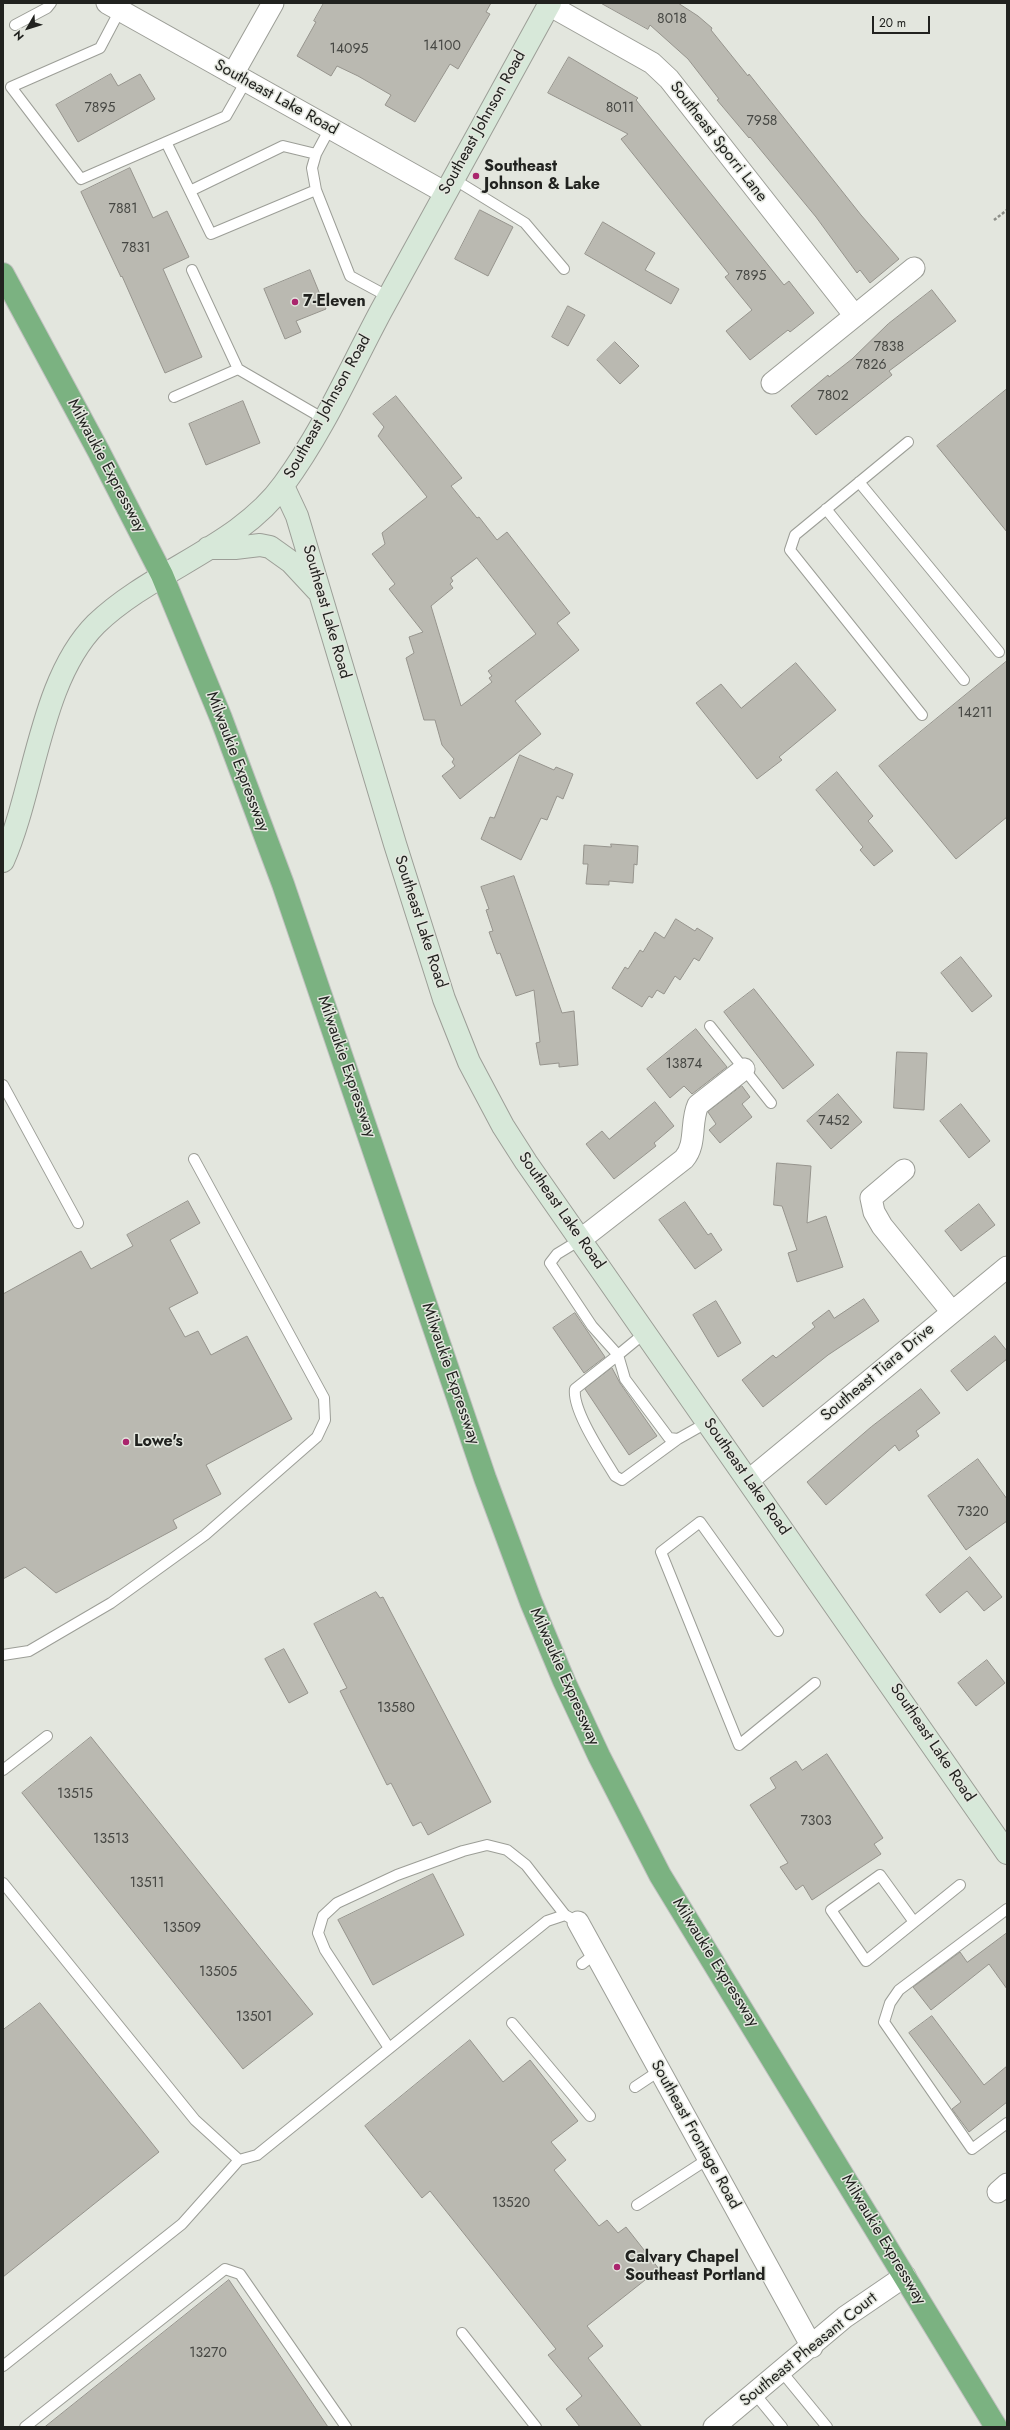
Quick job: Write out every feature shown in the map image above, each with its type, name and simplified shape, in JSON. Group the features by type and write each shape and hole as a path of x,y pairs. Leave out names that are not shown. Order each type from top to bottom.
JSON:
{"highway":[{"name":"Milwaukie Expressway","path":"3,274 99,452 162,575 222,718 284,884 485,1478 531,1602 564,1681 599,1756 660,1875 996,2427"}],"street":[{"path":"240,77 273,3"},
{"name":"Southeast Johnson Road","path":"3,861 16,833 48,711 62,675 94,626 113,609 162,575 208,548 255,516 283,486 304,456 448,185 549,4"},
{"name":"Southeast Sporri Lane","path":"549,4 652,63 669,79 855,316"},
{"name":"Southeast Lake Road","path":"114,7 330,128 448,185"},
{"path":"772,383 914,268"},
{"name":"Southeast Lake Road","path":"283,486 297,516 319,593 437,977 469,1062 503,1126 580,1240 646,1332 1007,1853"},
{"path":"208,548 235,548 260,545 270,547 291,562 319,593"},
{"path":"580,1240 684,1159 689,1153 695,1112 698,1105 744,1069"},
{"path":"904,1170 871,1198 874,1212 882,1226 952,1312"},
{"name":"Southeast Tiara Drive","path":"749,1480 1007,1267"},
{"name":"Southeast Frontage Road","path":"571,1919 588,1959 659,2071 812,2347"},
{"name":"Southeast Pheasant Court","path":"714,2427 812,2347 845,2317 905,2276"}],"lane":[{"path":"15,25 46,8 51,3"},
{"path":"114,7 100,48 11,87 81,179 226,116 240,77"},
{"path":"330,128 316,154 312,168 316,190 350,276 389,297"},
{"path":"166,142 211,234 316,190"},
{"path":"190,191 283,146 316,154"},
{"path":"448,185 525,223 564,269"},
{"path":"192,270 238,369 324,419"},
{"path":"174,397 238,369"},
{"path":"908,442 795,535 790,550 922,715"},
{"path":"859,482 999,652"},
{"path":"826,509 964,680"},
{"path":"710,1026 771,1103"},
{"path":"3,1085 78,1223"},
{"path":"3,1655 29,1651 111,1603 199,1540 317,1437 325,1420 324,1398 194,1159"},
{"path":"580,1240 557,1254 550,1263 592,1326 618,1355 625,1379 673,1439"},
{"path":"646,1332 575,1389 574,1396 585,1422 615,1476 622,1480 630,1476 673,1439 708,1422"},
{"path":"778,1631 700,1522 661,1552 739,1745 815,1683"},
{"path":"3,1770 47,1736"},
{"path":"389,2048 326,1950 318,1933 323,1916 337,1903 397,1875 463,1851 487,1845 507,1850 526,1865 571,1919"},
{"path":"914,1922 880,1875 831,1910 866,1961 960,1885"},
{"path":"3,1883 195,2120 239,2160"},
{"path":"1007,1908 900,1990 890,2003 884,2022 972,2149 1007,2123"},
{"path":"3,2366 182,2224 239,2160 257,2155 547,1920 571,1919"},
{"path":"512,2023 590,2116"},
{"path":"635,2087 659,2071"},
{"path":"637,2205 708,2159"},
{"path":"25,2427 225,2269 240,2274 346,2427"},
{"path":"462,2333 536,2427"},
{"path":"782,2372 827,2427"},
{"path":"755,2394 782,2427"}],"path":[{"path":"994,220 1007,210"}],"building":[{"path":"324,3 491,3 486,12 490,14 458,69 450,64 415,122 385,105 391,95 358,76 337,66 331,76 297,56 316,22 314,21"},
{"path":"601,3 678,3 698,16 712,28 711,30 748,76 749,74 861,215 899,259 870,283 860,270 857,273 816,217 750,137 749,138 717,100 719,99 688,59 650,25 648,29"},
{"path":"569,57 638,98 636,100 784,285 789,281 814,313 790,332 788,330 750,360 726,331 752,310 725,277 729,274 621,139 628,134 548,93"},
{"path":"111,74 118,86 140,74 155,99 78,142 56,105"},
{"path":"130,168 153,218 167,211 189,257 163,269 202,357 165,373 122,276 121,277 81,192"},
{"path":"480,210 513,227 488,276 455,259"},
{"path":"603,222 655,253 645,270 679,289 671,304 585,254"},
{"path":"310,270 326,309 296,321 301,332 285,339 264,289"},
{"path":"932,290 956,321 889,371 892,375 816,435 791,406 828,375 829,377 852,359 888,324"},
{"path":"568,306 585,315 568,346 552,337"},
{"path":"615,342 639,366 620,384 597,360"},
{"path":"1007,389 1007,532 937,446"},
{"path":"396,396 462,478 451,486 477,518 479,517 497,540 507,532 570,613 557,623 579,650 515,701 541,734 460,799 442,776 455,766 452,762 454,759 442,745 435,720 424,720 406,658 414,653 409,637 423,632 389,589 395,584 372,554 385,544 382,533 427,497 378,436 384,427 373,414","holes":["477,558 536,634 488,671 492,676 489,678 492,682 461,706 431,606 453,588 450,584 453,581 451,578"]},
{"path":"243,401 260,443 206,465 189,424"},
{"path":"1007,661 1007,817 956,859 879,766"},
{"path":"796,663 836,710 779,757 782,760 757,779 696,703 721,684 741,708"},
{"path":"520,755 554,770 556,767 573,774 563,799 557,796 547,820 541,818 521,860 481,839 490,817 494,818"},
{"path":"837,772 873,816 868,821 893,851 874,866 860,850 863,847 816,790"},
{"path":"611,844 638,846 637,865 634,864 633,883 609,881 609,885 586,884 588,864 583,864 584,845 611,847"},
{"path":"514,876 562,1013 574,1011 578,1065 559,1067 559,1063 540,1065 536,1043 540,1042 534,990 516,996 500,953 497,954 489,932 493,931 486,910 489,909 481,887"},
{"path":"676,919 695,931 697,928 713,938 699,961 694,958 680,980 675,976 664,994 657,990 652,998 649,996 642,1007 612,988 625,967 628,969 640,950 643,952 655,932 664,938"},
{"path":"961,957 992,996 972,1012 941,973"},
{"path":"754,989 814,1065 783,1089 724,1012"},
{"path":"696,1029 727,1067 692,1094 684,1086 670,1098 647,1069"},
{"path":"897,1052 927,1053 924,1110 894,1108"},
{"path":"742,1086 750,1097 742,1104 752,1117 720,1143 709,1130 716,1124 708,1112"},
{"path":"838,1094 862,1122 831,1149 807,1121"},
{"path":"655,1102 674,1126 654,1143 656,1146 614,1179 586,1144 602,1131 609,1139"},
{"path":"961,1104 990,1141 969,1158 940,1121"},
{"path":"777,1163 811,1166 807,1223 826,1216 843,1267 797,1282 788,1253 797,1250 782,1206 774,1205"},
{"name":"Lowe's","path":"188,1201 200,1223 170,1240 198,1293 169,1308 185,1337 198,1331 211,1355 247,1336 292,1419 206,1465 221,1494 173,1520 177,1528 56,1593 25,1567 3,1579 3,1294 81,1251 91,1269 133,1246 127,1235"},
{"path":"685,1202 708,1235 711,1233 722,1250 695,1269 659,1220"},
{"path":"979,1204 995,1225 961,1251 945,1231"},
{"path":"864,1299 879,1321 828,1355 763,1407 742,1380 773,1355 776,1358 815,1327 812,1323 829,1310 834,1318"},
{"path":"716,1301 741,1343 718,1357 693,1315"},
{"path":"575,1313 605,1357 584,1373 553,1328"},
{"path":"995,1336 1007,1351 1007,1359 967,1391 951,1371"},
{"path":"612,1368 620,1383 657,1436 629,1455 585,1389"},
{"path":"921,1389 940,1413 916,1431 919,1436 899,1451 895,1445 826,1505 807,1482 871,1427"},
{"path":"978,1459 1007,1499 1007,1521 966,1550 928,1496"},
{"path":"970,1557 1002,1597 984,1611 967,1591 940,1613 926,1595"},
{"path":"376,1592 380,1598 383,1597 491,1802 428,1835 421,1822 413,1826 391,1783 387,1785 340,1691 347,1688 314,1624"},
{"path":"284,1649 308,1693 289,1703 265,1659"},
{"path":"987,1660 1005,1683 976,1706 958,1683"},
{"path":"91,1737 313,2014 243,2069 22,1793"},
{"path":"827,1754 883,1838 874,1844 881,1854 812,1900 803,1885 796,1890 780,1867 788,1863 750,1805 776,1788 770,1778 796,1761 802,1770"},
{"path":"433,1874 464,1935 373,1985 338,1920"},
{"path":"1007,1933 1007,1989 989,1964 931,2010 913,1987 960,1952 967,1962"},
{"path":"40,2003 159,2152 3,2277 3,2030"},
{"path":"932,2016 984,2085 1007,2066 1007,2102 969,2132 952,2109 961,2102 909,2033"},
{"path":"470,2040 503,2082 530,2060 578,2121 551,2142 566,2160 554,2170 599,2226 607,2220 618,2233 626,2227 659,2269 587,2326 603,2346 588,2358 642,2427 580,2427 566,2409 582,2396 548,2355 556,2349 430,2191 422,2198 365,2126"},
{"path":"229,2280 328,2427 45,2427"}],"place":[{"name":"Southeast Johnson & Lake","path":"476,176"},
{"name":"7-Eleven","path":"295,302"},
{"name":"Lowe's","path":"126,1442"},
{"name":"Calvary Chapel Southeast Portland","path":"617,2267"}]}
